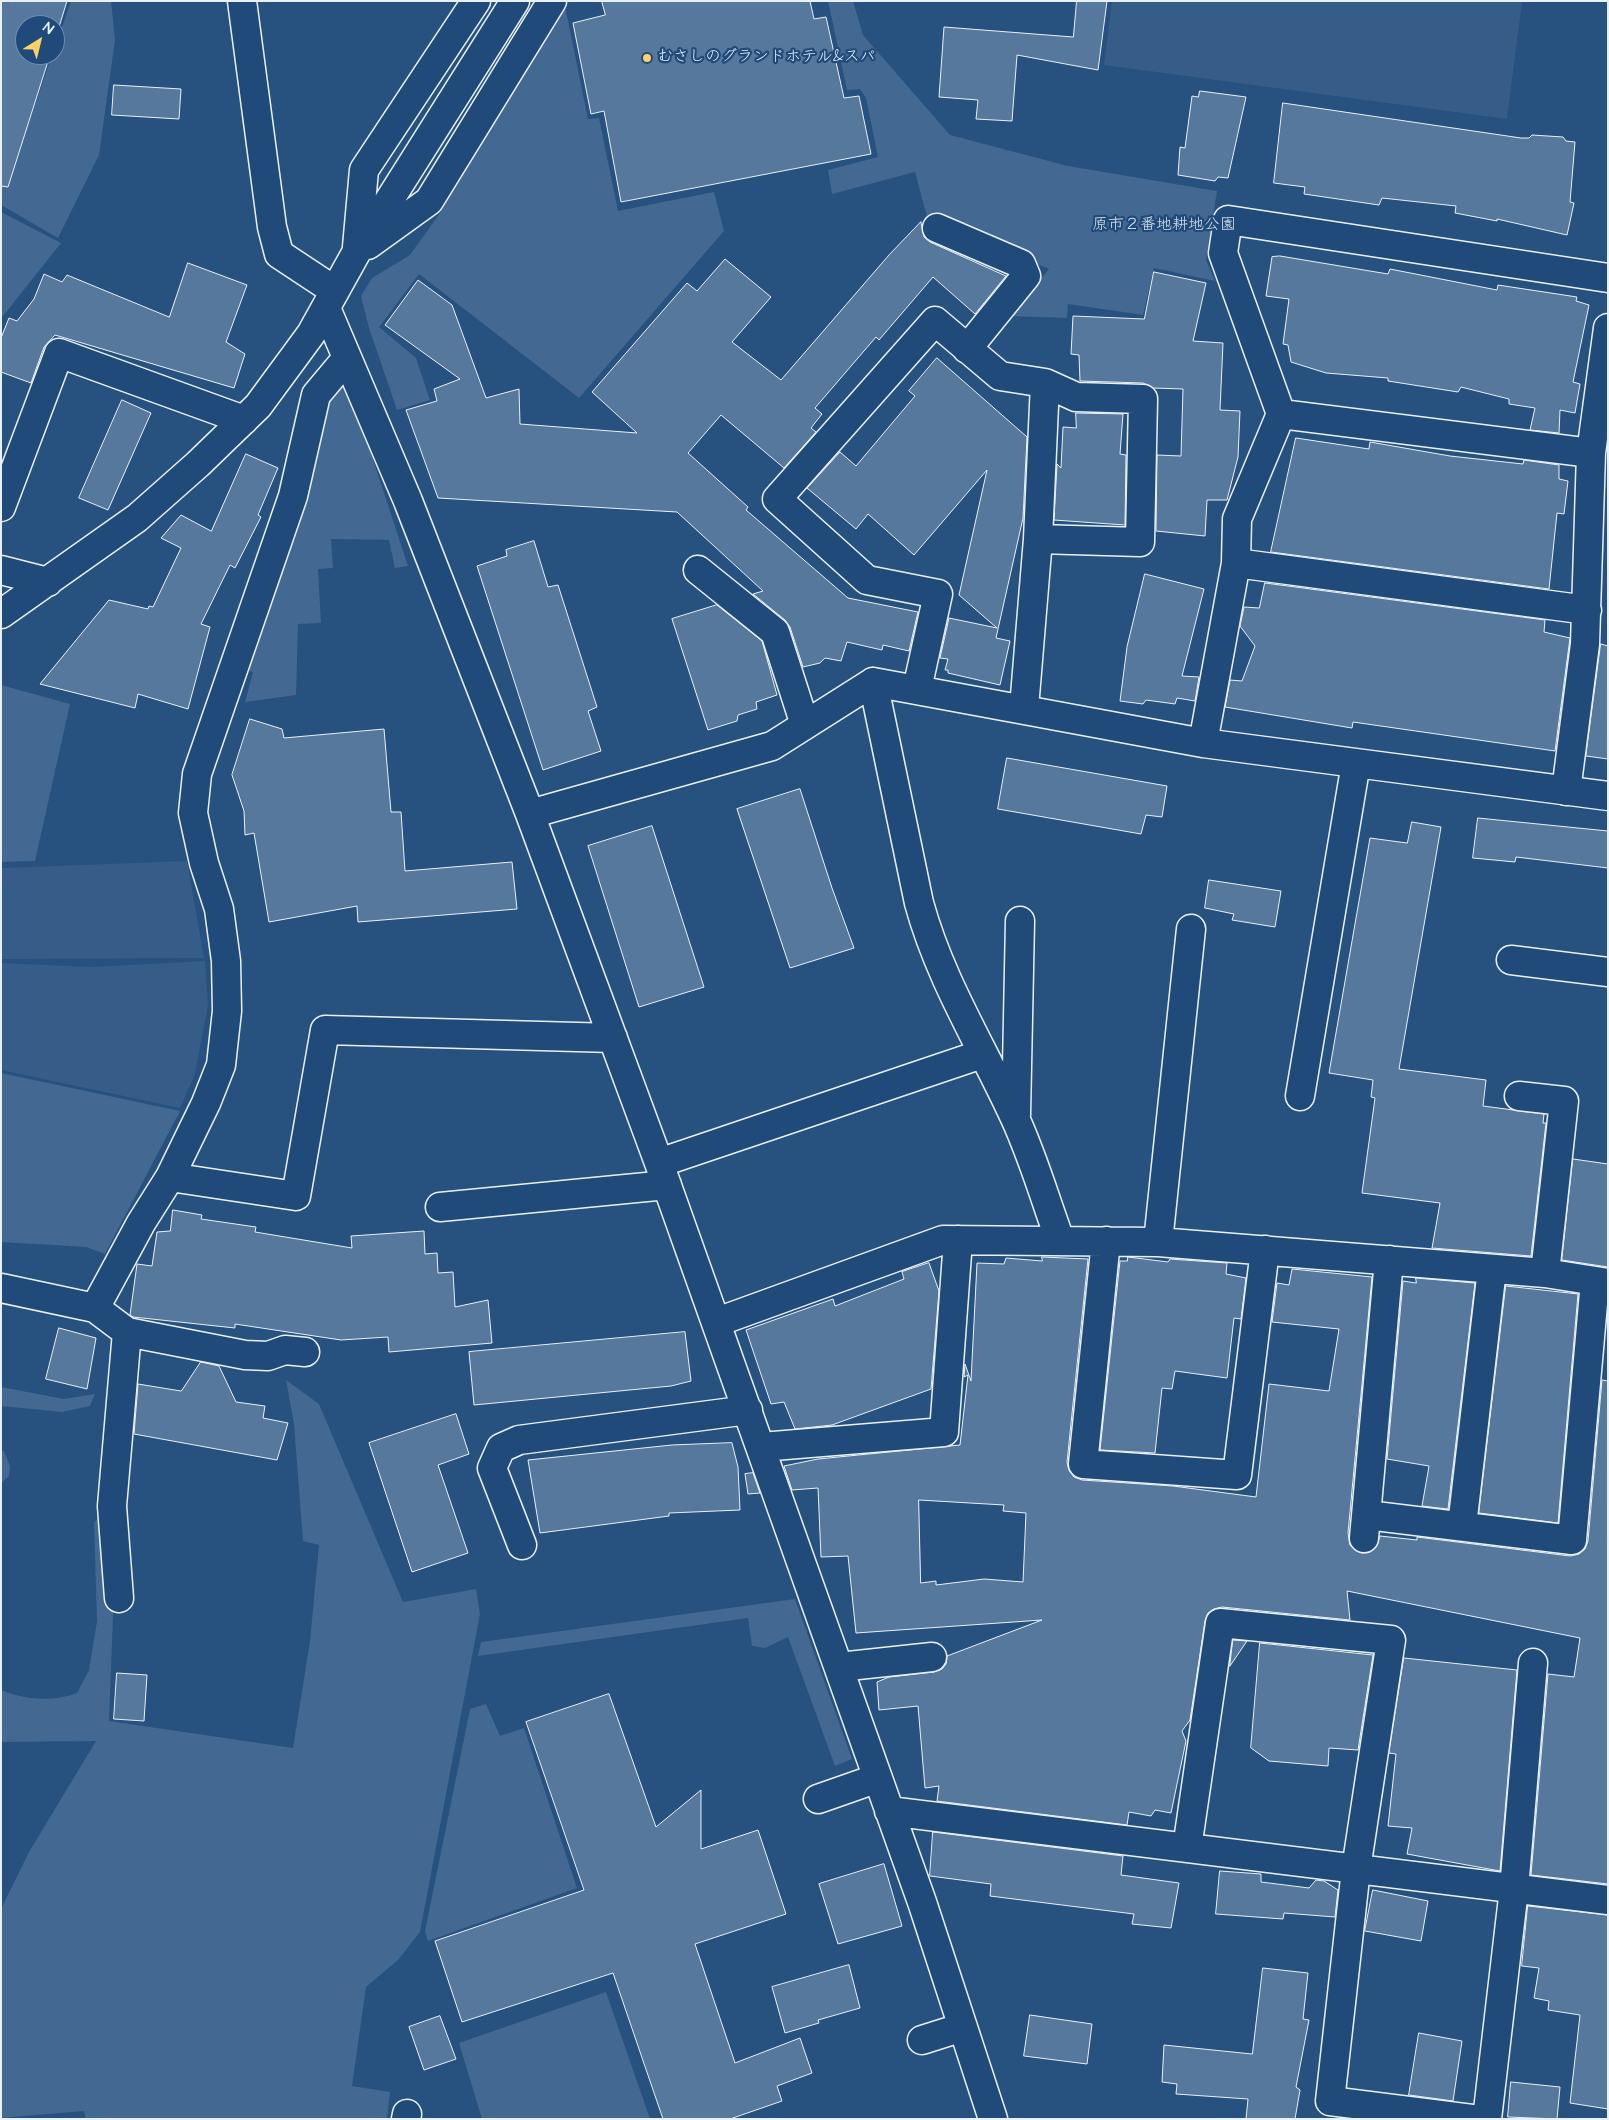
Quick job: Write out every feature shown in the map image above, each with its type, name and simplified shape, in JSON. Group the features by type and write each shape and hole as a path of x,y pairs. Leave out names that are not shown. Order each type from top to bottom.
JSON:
{"street":[{"path":"242,1 272,227 279,254 331,300 348,358 408,501 530,814 717,1322 890,1811 963,2027 996,2115"},
{"path":"356,253 364,170 476,1"},
{"path":"1,614 137,518 258,406 308,338 356,253 515,1"},
{"path":"356,253 429,201 552,1"},
{"path":"1203,743 1236,563 1237,518 1280,414 1223,254 1228,220 1608,278"},
{"path":"937,228 1020,264 1026,276 967,349"},
{"path":"917,689 938,594 867,580 777,499 935,321 1000,376 1045,383 1076,397 1143,400 1140,542 1038,539"},
{"path":"1566,791 1586,644 1592,453 1605,370 1608,328"},
{"path":"1,507 59,353 244,420"},
{"path":"95,1308 141,1223 170,1177 206,1103 221,1066 227,1011 226,961 219,909 204,863 192,813 197,774 293,496 316,395 348,358"},
{"path":"1024,708 1038,539 1045,383"},
{"path":"1280,414 1592,453"},
{"path":"1236,563 1587,610"},
{"path":"1,570 48,582"},
{"path":"698,570 775,632 805,725"},
{"path":"530,814 772,746 874,682 1024,708 1203,743 1608,796"},
{"path":"874,682 928,939 982,1054 1016,1119 1060,1240"},
{"path":"1300,1096 1356,764"},
{"path":"1016,1119 1020,921"},
{"path":"1158,1242 1191,928"},
{"path":"1511,960 1608,972"},
{"path":"170,1177 296,1196 325,1030 613,1038"},
{"path":"440,1207 663,1174 982,1054"},
{"path":"1519,1096 1564,1101 1545,1273"},
{"path":"717,1322 942,1240 1158,1242 1390,1260 1545,1273 1602,1282 1572,1540 1462,1526 1366,1526 1390,1260"},
{"path":"761,1447 944,1432 958,1240"},
{"path":"1106,1241 1083,1464 1237,1475 1265,1250"},
{"path":"1462,1526 1492,1269"},
{"path":"1,1288 95,1308 127,1332 245,1355 268,1356 285,1350 305,1352"},
{"path":"119,1598 112,1506 127,1332"},
{"path":"522,1544 492,1468 501,1448 519,1440 748,1410"},
{"path":"1187,1848 1220,1623 1391,1640 1356,1869 1330,2101 1472,2119"},
{"path":"839,1667 932,1657"},
{"path":"1488,2119 1514,1889 1533,1663"},
{"path":"818,1799 878,1778"},
{"path":"890,1811 1608,1900"},
{"path":"922,2040 963,2027"}],"shaded area":[{"path":"1112,1 1522,1 1507,119 1104,65"},
{"path":"187,861 204,958 1,959 1,868"},
{"path":"205,961 208,1005 195,1074 180,1108 1,1070 1,963 92,967"}],"green space":[{"path":"71,1 111,1 115,40 99,155 58,238 1,205 1,157 16,160 49,65 65,65 65,19"},
{"path":"564,1 588,119 599,118 618,211 714,192 724,231 579,398 419,274 379,327 416,358 430,400 397,410 369,328 361,296 372,278 410,255 440,213"},
{"name":"原市２番地耕地公園","path":"828,1 853,1 863,35 950,135 1068,166 1217,191 1206,260 1215,281 1154,268 1143,315 1068,304 1067,318 1011,316 1049,269 927,217 915,172 832,194 828,170 878,157 866,98 860,89 847,90"},
{"path":"1,212 61,243 3,316 1,315"},
{"path":"345,374 408,566 395,568 389,540 331,539 333,568 318,569 321,623 298,624 296,695 245,702 253,672 240,668 325,401"},
{"path":"1,685 70,704 35,861 1,862"},
{"path":"1,1073 180,1111 105,1254 86,1247 1,1242"},
{"path":"286,1380 319,1404 403,1602 476,1589 480,1614 420,1932 398,1960 366,1987 352,2086 390,2092 387,2119 86,2119 84,2111 1,2118 1,1909 29,1852 96,1741 1,1742 1,1690 39,1699 59,1698 77,1693 89,1670 97,1621 94,1523 107,1507 114,1590 109,1721 293,1748 310,1641 319,1545 303,1541 294,1424"},
{"path":"1,1387 64,1399 95,1394 90,1406 62,1412 1,1406"},
{"path":"1,1451 4,1451 10,1466 9,1476 1,1483"},
{"path":"795,1599 852,1759 835,1766 788,1637 765,1648 752,1646 748,1618 478,1656 481,1642"},
{"path":"486,1704 500,1736 524,1728 577,1888 428,1941 425,1931 470,1709"},
{"path":"606,1992 650,2119 482,2119 459,2043"}],"building":[{"path":"1,1 67,1 63,15 15,15 15,65 47,65 8,187 1,186"},
{"path":"602,1 810,1 814,19 826,17 844,98 859,96 871,154 621,202 604,111 591,114 573,23 605,15"},
{"path":"1077,1 1107,1 1098,70 1017,55 1012,121 976,119 978,100 939,97 944,27 1073,37"},
{"path":"114,85 181,89 179,119 112,115"},
{"path":"1200,91 1246,97 1228,178 1218,177 1215,181 1178,175 1180,147 1185,148 1192,96 1198,97"},
{"path":"1283,103 1521,138 1529,138 1532,135 1563,137 1566,141 1575,142 1570,202 1574,203 1567,235 1497,219 1497,221 1455,213 1456,206 1382,198 1379,205 1304,194 1305,187 1274,183"},
{"path":"921,222 924,237 930,242 1006,276 975,314 933,277 879,340 876,337 815,408 822,414 811,428 816,432 784,468 721,415 688,453 748,507 746,510 848,598 918,612 909,651 883,645 882,650 847,642 841,661 825,658 820,663 803,667 790,627 785,620 753,594 763,591 677,512 438,498 406,410 437,401 434,389 460,379 385,325 418,280 452,305 486,398 519,389 520,424 637,433 592,392 687,283 697,291 725,259 771,297 732,342 781,380 889,255"},
{"path":"1280,256 1388,274 1390,269 1497,290 1498,285 1577,297 1576,301 1589,305 1573,382 1580,384 1575,413 1560,410 1559,433 1530,430 1535,408 1509,404 1509,399 1461,387 1458,392 1388,381 1388,378 1326,373 1291,362 1288,345 1283,344 1289,299 1266,296 1272,257"},
{"path":"188,263 247,285 226,342 245,354 234,388 55,335 44,347 31,383 1,372 1,338 9,318 17,321 34,299 44,274 62,282 67,275 169,317"},
{"path":"1154,272 1206,283 1193,341 1223,343 1220,410 1240,411 1238,457 1227,500 1207,500 1205,536 1156,531 1157,455 1181,456 1183,389 1153,388 1143,383 1080,381 1079,355 1071,354 1073,316 1144,319"},
{"path":"937,358 1027,437 1023,518 996,638 1010,641 1000,685 948,673 948,670 945,670 948,659 940,658 949,618 997,628 959,595 987,470 914,555 868,514 856,529 807,488 840,452 856,466 915,396 909,391"},
{"path":"122,400 151,413 108,510 79,498"},
{"path":"1076,413 1123,414 1120,454 1126,455 1125,525 1054,520 1057,464 1061,468 1063,427 1076,428"},
{"path":"1296,438 1369,449 1370,442 1450,456 1523,464 1524,460 1559,465 1559,479 1568,481 1564,514 1557,513 1549,589 1271,552"},
{"path":"246,454 278,468 258,515 261,517 235,568 230,565 201,624 210,627 188,709 138,694 135,708 40,684 109,600 148,609 149,606 153,607 181,548 161,538 181,515 211,531"},
{"path":"534,541 548,587 558,585 597,707 588,711 601,751 543,770 477,566 507,556 506,550"},
{"path":"1145,574 1204,589 1182,676 1199,677 1195,701 1177,698 1175,704 1146,700 1143,704 1120,701 1127,647"},
{"path":"1265,583 1545,620 1544,632 1570,638 1555,751 1353,722 1352,728 1225,707 1230,680 1242,681 1255,646 1240,626 1244,607 1259,608"},
{"path":"717,605 762,641 777,695 756,702 757,709 738,715 737,721 708,730 672,619"},
{"path":"1601,644 1608,646 1608,759 1586,756"},
{"path":"250,719 282,729 284,738 384,729 391,812 401,812 405,871 512,862 517,909 358,922 357,906 269,922 254,833 245,835 244,811 232,775"},
{"path":"1007,758 1167,786 1162,817 1146,815 1141,834 998,809"},
{"path":"800,789 832,888 854,948 790,968 737,809"},
{"path":"1478,818 1608,831 1608,868 1516,857 1515,862 1473,858"},
{"path":"1412,822 1441,827 1399,1069 1486,1080 1483,1106 1544,1114 1543,1123 1546,1123 1531,1256 1432,1248 1440,1203 1362,1193 1375,1098 1371,1097 1373,1080 1329,1073 1370,838 1407,843"},
{"path":"652,826 704,987 639,1007 588,846"},
{"path":"1209,880 1281,891 1275,927 1232,920 1234,914 1205,908"},
{"path":"1573,1159 1608,1164 1608,1267 1562,1260"},
{"path":"173,1210 202,1215 201,1219 256,1227 255,1232 352,1248 351,1236 424,1231 425,1254 437,1253 438,1273 453,1272 455,1307 488,1300 492,1343 389,1352 388,1337 341,1340 235,1324 235,1328 133,1317 130,1315 137,1264 152,1266 157,1232 170,1231"},
{"path":"1042,1257 1088,1259 1067,1462 1069,1470 1074,1477 1082,1480 1173,1486 1256,1497 1269,1384 1329,1391 1339,1329 1272,1322 1277,1283 1289,1285 1292,1269 1372,1277 1348,1533 1350,1545 1362,1553 1370,1552 1376,1547 1380,1536 1417,1540 1417,1537 1570,1556 1579,1554 1585,1549 1588,1541 1602,1380 1608,1381 1608,1884 1531,1875 1548,1674 1574,1677 1580,1638 1347,1591 1350,1620 1222,1607 1208,1613 1205,1621 1190,1720 1182,1731 1186,1741 1171,1813 1155,1810 1151,1816 1129,1812 1127,1825 937,1801 939,1786 925,1788 918,1706 879,1710 877,1682 889,1677 934,1672 942,1669 946,1664 947,1656 1042,1620 856,1633 848,1556 821,1557 818,1488 792,1490 784,1466 818,1459 960,1445 968,1375 964,1377 965,1364 971,1381 977,1263 1004,1264 1006,1258 1042,1261","holes":["919,1500 1004,1505 1003,1511 1026,1513 1023,1582 984,1579 936,1585 936,1581 921,1583"]},
{"path":"1128,1257 1168,1262 1170,1259 1227,1263 1226,1274 1246,1278 1241,1319 1234,1318 1227,1378 1175,1371 1172,1389 1162,1388 1155,1453 1100,1450 1120,1261 1127,1261"},
{"path":"929,1263 939,1291 931,1389 832,1425 795,1429 784,1402 771,1404 746,1330 833,1299 835,1306 904,1279 902,1272"},
{"path":"1416,1278 1475,1283 1448,1509 1422,1506 1429,1466 1387,1459 1403,1281 1416,1283"},
{"path":"1506,1286 1578,1294 1558,1523 1479,1513"},
{"path":"59,1328 96,1338 87,1389 46,1379"},
{"path":"685,1332 691,1381 671,1386 474,1405 469,1352"},
{"path":"201,1362 219,1366 236,1402 265,1406 263,1418 288,1423 277,1460 134,1434 138,1384 181,1391"},
{"path":"456,1414 469,1454 438,1465 468,1553 412,1572 369,1443"},
{"path":"732,1443 738,1467 740,1510 669,1513 669,1516 540,1533 528,1460 672,1445"},
{"path":"753,1473 760,1493 748,1494 745,1474"},
{"path":"1233,1640 1247,1641 1230,1666"},
{"path":"1260,1643 1373,1655 1358,1750 1329,1748 1328,1766 1269,1761 1251,1748"},
{"path":"1404,1658 1517,1670 1500,1871 1407,1854 1412,1828 1388,1826 1396,1754 1389,1753"},
{"path":"117,1673 147,1675 144,1721 114,1719"},
{"path":"609,1694 656,1827 701,1790 701,1849 758,1830 786,1914 695,1944 735,2063 800,2038 812,2073 777,2086 782,2101 730,2119 663,2119 613,1973 462,2022 435,1941 584,1890 526,1722"},
{"path":"933,1832 1123,1856 1121,1875 1179,1883 1171,1928 1132,1924 1134,1914 990,1896 991,1884 930,1876"},
{"path":"884,1864 902,1926 838,1944 819,1884"},
{"path":"1220,1871 1261,1874 1261,1882 1309,1888 1316,1880 1324,1881 1338,1890 1335,1917 1284,1913 1283,1919 1216,1914"},
{"path":"1373,1890 1428,1901 1421,1941 1365,1931"},
{"path":"1528,1906 1608,1915 1608,2109 1570,2103 1580,2015 1548,2010 1549,2001 1534,1998 1539,1968 1522,1966"},
{"path":"849,1965 860,2008 818,2020 819,2023 785,2033 772,1987"},
{"path":"1263,1968 1308,1973 1303,2019 1309,2020 1296,2087 1300,2090 1295,2119 1246,2119 1248,2099 1176,2094 1177,2084 1162,2082 1164,2045 1252,2054"},
{"path":"1030,2015 1092,2024 1087,2064 1024,2056"},
{"path":"440,2016 456,2059 424,2070 409,2027"},
{"path":"1419,2033 1462,2041 1453,2101 1409,2095"},
{"path":"1511,2082 1560,2087 1557,2119 1508,2117"}],"place":[{"name":"むさしのグランドホテル&スパ","path":"647,58"}]}
